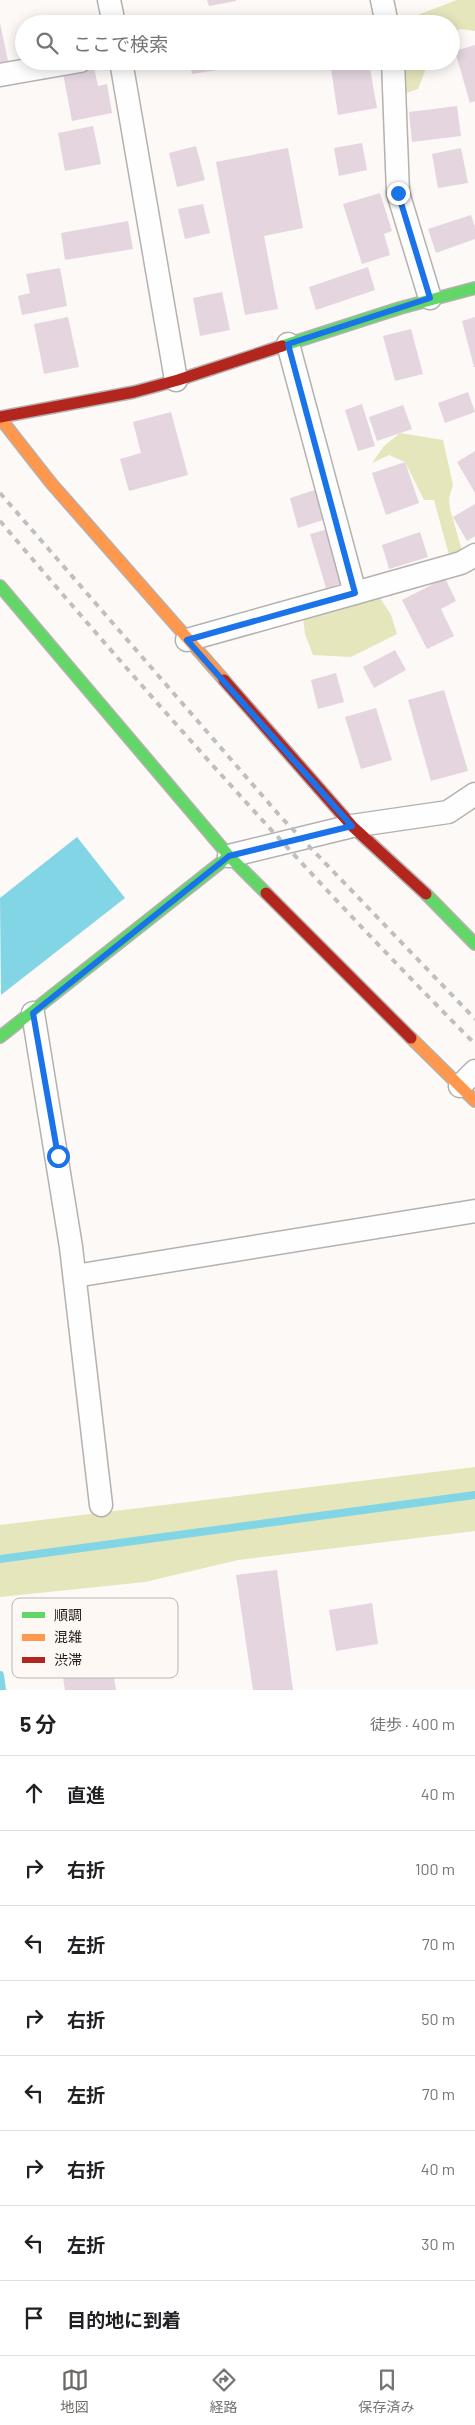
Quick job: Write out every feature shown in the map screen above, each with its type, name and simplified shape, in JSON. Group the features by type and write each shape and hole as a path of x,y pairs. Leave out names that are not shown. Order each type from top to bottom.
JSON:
{"street":[{"path":"109,0 112,15"},
{"path":"382,0 385,15"},
{"path":"0,75 29,70"},
{"path":"123,70 176,380"},
{"path":"393,70 398,193 430,298"},
{"path":"475,288 430,298 176,380 89,402 0,418 51,483 352,826 401,869 475,944"},
{"path":"288,344 355,593"},
{"path":"187,640 461,563 475,555"},
{"path":"0,586 229,856 470,1086"},
{"path":"0,1037 33,1013 229,856 352,826 448,812 475,794"},
{"path":"33,1013 75,1276 101,1505"},
{"path":"75,1276 475,1211"}],"green space":[{"path":"457,0 475,0 475,31 460,29 460,15 418,15"},
{"path":"394,70 425,70 418,89 395,97"},
{"path":"400,433 443,440 453,485 449,498 450,509 465,561 452,566 434,500 424,500 405,462 389,455 372,463 384,446"},
{"path":"378,595 391,615 397,634 351,657 313,655 305,634 302,608"},
{"path":"475,1467 475,1531 238,1560 145,1582 0,1597 0,1525"}],"water":[{"path":"77,837 125,898 1,995 0,898"}],"building":[{"path":"207,0 236,0 236,1 209,6"},
{"path":"0,23 8,61 0,63"},
{"path":"475,45 475,101 470,103 460,68 460,50"},
{"path":"78,70 95,70 98,86 107,84 112,113 72,121 63,73"},
{"path":"191,70 217,70 192,74"},
{"path":"331,70 370,70 377,108 338,115"},
{"path":"457,106 461,136 412,142 409,112"},
{"path":"93,126 101,164 65,171 58,133"},
{"path":"362,143 367,170 339,176 334,148"},
{"path":"196,146 205,180 177,187 169,153"},
{"path":"288,148 303,228 264,236 278,309 245,315 216,162"},
{"path":"461,148 468,183 438,188 432,154"},
{"path":"380,193 392,231 384,234 390,255 362,264 343,204"},
{"path":"203,204 210,233 185,239 178,209"},
{"path":"471,215 475,227 475,239 436,253 428,229"},
{"path":"128,221 133,249 65,260 61,233"},
{"path":"368,267 375,290 316,310 309,287"},
{"path":"60,268 67,306 22,315 18,296 30,293 26,274"},
{"path":"222,292 230,330 200,336 193,298"},
{"path":"68,317 79,367 44,374 34,324"},
{"path":"475,317 475,367 474,367 462,321"},
{"path":"411,329 423,374 395,381 383,336"},
{"path":"468,392 475,412 445,423 438,403"},
{"path":"362,404 375,446 358,451 345,410"},
{"path":"403,405 412,429 377,441 369,417"},
{"path":"171,412 188,475 129,491 120,459 141,453 133,422"},
{"path":"475,451 475,493 457,462"},
{"path":"405,462 419,503 386,515 372,473"},
{"path":"315,490 323,520 298,528 290,498"},
{"path":"475,504 475,536 467,541 453,517"},
{"path":"328,529 343,583 326,588 310,534"},
{"path":"420,532 428,557 389,569 382,545"},
{"path":"445,578 456,601 441,609 454,636 427,649 402,600"},
{"path":"395,650 406,670 374,688 363,667"},
{"path":"336,673 344,702 318,709 311,680"},
{"path":"444,690 468,771 431,781 408,700"},
{"path":"376,708 392,760 361,769 345,717"},
{"path":"277,1570 293,1690 253,1690 236,1575"},
{"path":"372,1603 378,1644 336,1651 329,1610"},
{"path":"63,1678 114,1678 116,1690 65,1690"}],"waterway":[{"path":"0,1559 475,1495"},
{"path":"0,1675 2,1690"}],"railway":[{"path":"0,493 280,816 475,1019"},
{"path":"0,521 232,787 352,917 475,1044"}],"traffic: fast":[{"path":"282,346 400,308 475,288"},
{"path":"0,586 229,856 266,893"},
{"path":"0,1037 229,856"},
{"path":"426,894 475,944"}],"traffic: slow":[{"path":"0,418 51,483 224,680"},
{"path":"411,1038 475,1101"}],"traffic: jam":[{"path":"0,417 134,392 178,380 282,346"},
{"path":"224,680 352,826 426,894"},
{"path":"266,893 411,1038"}],"route":[{"path":"58,1156 33,1013 229,856 352,826 187,640 355,593 288,344 430,298 398,193"}]}
